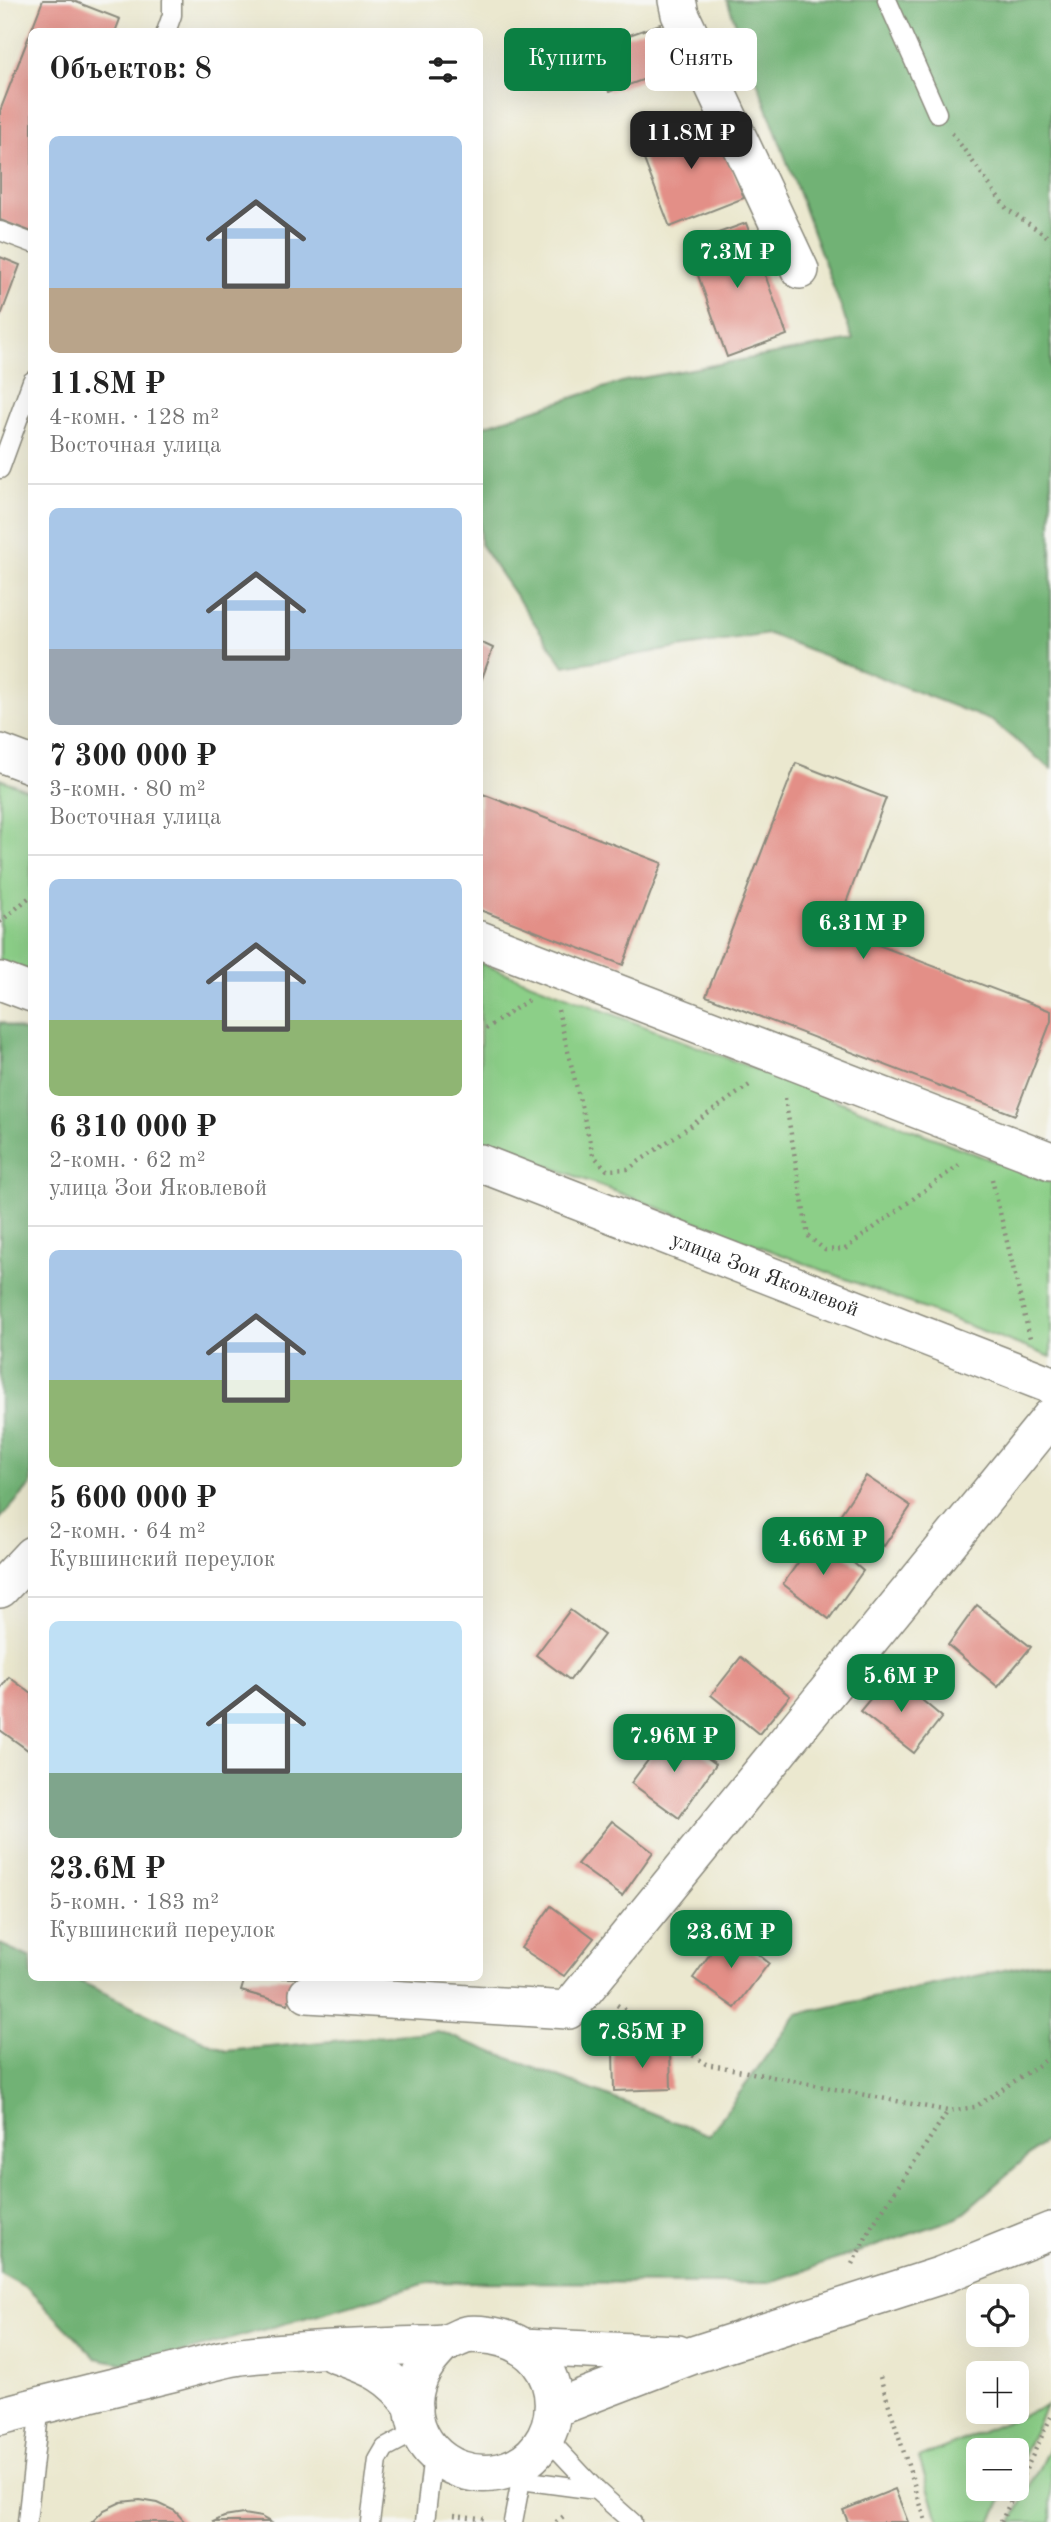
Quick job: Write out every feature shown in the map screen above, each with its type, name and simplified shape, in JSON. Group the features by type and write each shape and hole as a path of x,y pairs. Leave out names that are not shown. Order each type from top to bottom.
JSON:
{"street":[{"path":"677,0 680,13 800,270"},
{"path":"0,752 28,763"},
{"path":"483,941 1051,1161"},
{"path":"0,981 28,992"},
{"name":"улица Зои Яковлевой","path":"483,1164 1051,1385"},
{"path":"308,1994 568,2010 1051,1417"},
{"path":"0,1589 28,1559"},
{"path":"320,2349 370,2367 399,2386 421,2430 456,2469 485,2475 514,2469 539,2444 693,2355 942,2275 1051,2231"},
{"path":"0,2416 238,2357 320,2349 443,2344 468,2334 495,2336 522,2347 540,2360 551,2379 539,2444"},
{"path":"421,2430 418,2381 427,2362 443,2344"},
{"path":"522,2347 693,2355"}],"lane":[{"path":"167,28 172,15 172,0"},
{"path":"887,0 937,113"},
{"path":"0,231 28,242"},
{"path":"0,469 28,392"},
{"path":"27,2522 40,2405"},
{"path":"370,2522 378,2460 385,2448 421,2430 425,2522"},
{"path":"539,2444 596,2490"},
{"path":"539,2444 632,2522"},
{"path":"513,2522 539,2444"}],"path":[{"path":"937,113 1007,209 1051,239"},
{"path":"0,922 28,898"},
{"path":"483,1031 534,996"},
{"path":"556,1004 593,1155 607,1170 628,1169 755,1081"},
{"path":"784,1093 808,1236 824,1250 845,1248 964,1161"},
{"path":"990,1171 1033,1350"},
{"path":"588,1986 706,2064 948,2111 975,2106 1051,2057"},
{"path":"872,2226 948,2111"},
{"path":"880,2377 926,2522"},
{"path":"1029,2463 1051,2417"},
{"path":"1001,2522 1011,2501"},
{"path":"449,2515 495,2520"}],"green space":[{"path":"727,0 1051,0 1051,769 992,721 769,634 564,666 483,548 483,426 625,381 853,340 757,81 757,28 737,28"},
{"path":"0,779 28,790 28,971 0,961"},
{"path":"483,964 1051,1183 1051,1357 483,1141"},
{"path":"0,1022 28,1032 28,1488 0,1519"},
{"path":"0,1944 28,1957 28,1981 79,1981 226,2051 438,2031 709,2135 797,2014 1051,1960 1051,2136 957,2218 768,2283 431,2282 136,2366 96,2358 27,2288 0,2273"},
{"path":"1046,2406 1029,2442 1029,2438 968,2438 1002,2424 1029,2424 1029,2413"},
{"path":"966,2439 966,2501 1001,2501 991,2522 939,2522 919,2458"},
{"path":"1051,2444 1051,2522 1012,2522 1022,2501 1029,2501 1029,2488"}],"building":[{"path":"43,0 71,0 120,19 117,28 32,28"},
{"path":"645,29 645,79 631,84 631,34"},
{"path":"28,39 28,230 0,220 0,111"},
{"path":"712,116 744,198 670,227 638,144"},
{"path":"746,223 787,335 727,357 687,244"},
{"path":"0,257 20,265 0,318"},
{"path":"483,643 493,648 483,676"},
{"path":"796,763 886,798 836,929 1051,1011 1051,1021 1015,1115 706,996"},
{"path":"483,794 662,863 623,965 483,911"},
{"path":"866,1476 911,1506 884,1546 840,1515"},
{"path":"819,1533 863,1571 829,1619 783,1584"},
{"path":"977,1605 1031,1647 998,1687 948,1645"},
{"path":"570,1610 604,1635 570,1680 536,1655"},
{"path":"741,1657 790,1696 759,1734 711,1695"},
{"path":"891,1674 942,1717 914,1753 860,1711"},
{"path":"9,1677 28,1691 28,1750 0,1730 0,1689"},
{"path":"670,1731 716,1764 679,1818 631,1783"},
{"path":"612,1821 653,1852 622,1896 577,1864"},
{"path":"551,1906 594,1938 564,1976 521,1948"},
{"path":"727,1930 769,1963 735,2008 693,1978"},
{"path":"244,1981 295,1981 288,2004 241,1991"},
{"path":"670,2049 671,2089 614,2091 613,2051"},
{"path":"895,2489 908,2522 848,2522 843,2510"},
{"path":"140,2500 158,2503 175,2511 185,2522 92,2522 104,2510 121,2502"},
{"path":"243,2514 261,2517 270,2522 213,2522 224,2517"}]}
